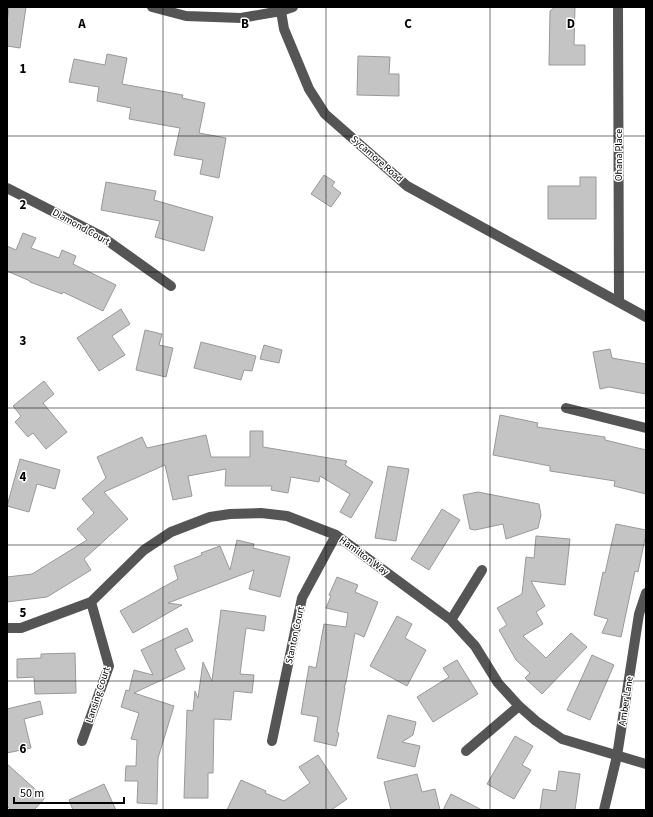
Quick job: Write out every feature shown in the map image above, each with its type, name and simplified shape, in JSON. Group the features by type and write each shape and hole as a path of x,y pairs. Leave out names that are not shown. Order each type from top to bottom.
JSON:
{"street":[{"path":"152,7 186,16 241,18 281,11 293,7"},
{"name":"Ohana Place","path":"618,7 619,302"},
{"name":"Sycamore Road","path":"281,11 284,29 309,89 325,114 402,181 408,186 646,317"},
{"name":"Diamond Court","path":"7,188 101,236 171,286"},
{"path":"566,408 646,428"},
{"name":"Hamilton Way","path":"7,628 21,628 91,602 144,550 171,532 210,517 230,514 261,513 287,516 336,535 451,620 475,646 498,683 519,706 536,721 562,739 646,764"},
{"name":"Stanton Court","path":"272,741 302,598 336,535"},
{"path":"451,620 482,570"},
{"name":"Amber Lane","path":"604,810 617,756 638,614 646,593"},
{"name":"Lansing Court","path":"82,741 109,666 91,602"},
{"path":"466,751 519,706"}],"building":[{"path":"9,7 26,7 20,48 7,46"},
{"path":"555,7 575,7 574,45 585,45 585,65 549,65 550,11"},
{"path":"107,54 127,58 122,84 183,95 182,98 205,103 199,133 226,138 219,178 200,174 203,160 174,155 180,128 129,119 131,108 97,101 99,87 69,82 74,59 105,65"},
{"path":"358,56 390,57 389,74 399,74 399,96 357,95"},
{"path":"324,175 335,182 332,186 341,193 331,207 311,194"},
{"path":"580,177 596,177 596,219 548,219 548,186 580,186"},
{"path":"106,182 156,191 154,200 213,217 204,251 155,237 160,221 101,210"},
{"path":"23,233 36,238 31,248 59,258 62,250 76,256 73,264 116,285 103,311 63,292 62,294 30,282 7,271 7,246 16,250"},
{"path":"121,309 130,324 112,336 125,355 99,371 77,338"},
{"path":"145,330 162,334 159,345 173,348 166,377 136,370"},
{"path":"201,342 256,356 252,371 244,370 241,380 194,368"},
{"path":"264,345 282,350 279,363 260,359"},
{"path":"610,349 612,358 646,364 646,394 609,387 600,389 593,352"},
{"path":"44,381 54,394 43,403 67,432 46,449 33,433 28,437 15,422 21,416 13,406"},
{"path":"500,415 538,423 537,427 605,437 605,440 646,450 646,494 614,486 615,481 550,471 550,466 493,455"},
{"path":"250,431 263,431 263,447 347,461 345,465 373,482 351,518 340,512 350,494 320,476 319,482 291,477 288,493 271,490 272,486 225,486 226,469 188,476 192,496 173,500 165,465 104,492 128,519 84,559 91,570 47,597 7,602 7,577 32,574 87,540 77,529 94,513 82,499 106,478 97,457 142,437 147,448 206,435 211,457 250,457"},
{"path":"20,459 60,470 55,489 37,484 29,512 7,506"},
{"path":"388,466 409,469 396,541 375,538"},
{"path":"478,492 539,504 541,515 538,528 506,539 503,524 475,530 470,529 463,495"},
{"path":"442,509 460,520 429,570 411,559"},
{"path":"616,524 646,530 638,572 635,571 621,637 602,633 608,619 594,615 603,572 605,573"},
{"path":"536,536 570,539 565,585 531,581 545,606 536,612 543,624 523,636 546,658 571,633 587,647 542,694 525,678 530,673 516,660 499,630 507,625 497,608 522,594 526,557 534,558"},
{"path":"237,540 254,544 253,548 290,557 280,597 249,589 254,570 168,603 182,605 133,633 120,611 178,579 174,566 202,555 201,553 220,546 230,570"},
{"path":"337,577 358,585 355,592 378,602 364,637 355,633 344,688 336,746 314,741 318,717 301,714 309,666 316,668 324,624 346,627 348,613 326,608 331,596 329,595"},
{"path":"221,610 266,616 264,631 246,628 240,674 254,675 252,693 234,691 231,720 214,719 213,773 208,773 208,798 184,798 187,710 193,711 195,691 198,698 203,662 212,681"},
{"path":"397,616 412,624 405,638 426,650 407,686 370,666"},
{"path":"187,628 193,641 175,649 185,669 134,693 174,706 158,758 157,804 137,803 138,781 125,781 126,766 136,766 137,740 131,739 139,713 121,707 126,690 129,691 134,670 153,675 141,650"},
{"path":"75,653 76,693 35,694 34,677 17,678 17,659 41,658 41,654"},
{"path":"592,655 614,665 590,720 567,710"},
{"path":"457,660 478,694 433,722 417,697 449,677 443,668"},
{"path":"40,701 43,714 24,719 31,748 7,753 7,709"},
{"path":"388,715 416,722 413,735 402,742 420,746 415,767 377,758"},
{"path":"515,736 533,746 522,765 531,770 514,799 487,784"},
{"path":"318,755 347,799 331,810 227,810 241,780 284,801 310,783 299,767"},
{"path":"7,764 45,798 34,810 11,810 7,806"},
{"path":"559,771 580,774 575,810 540,810 543,789 556,791"},
{"path":"417,774 422,792 435,789 440,810 391,810 384,782"},
{"path":"104,784 116,810 73,810 69,800"},
{"path":"451,794 482,810 443,810"}]}
